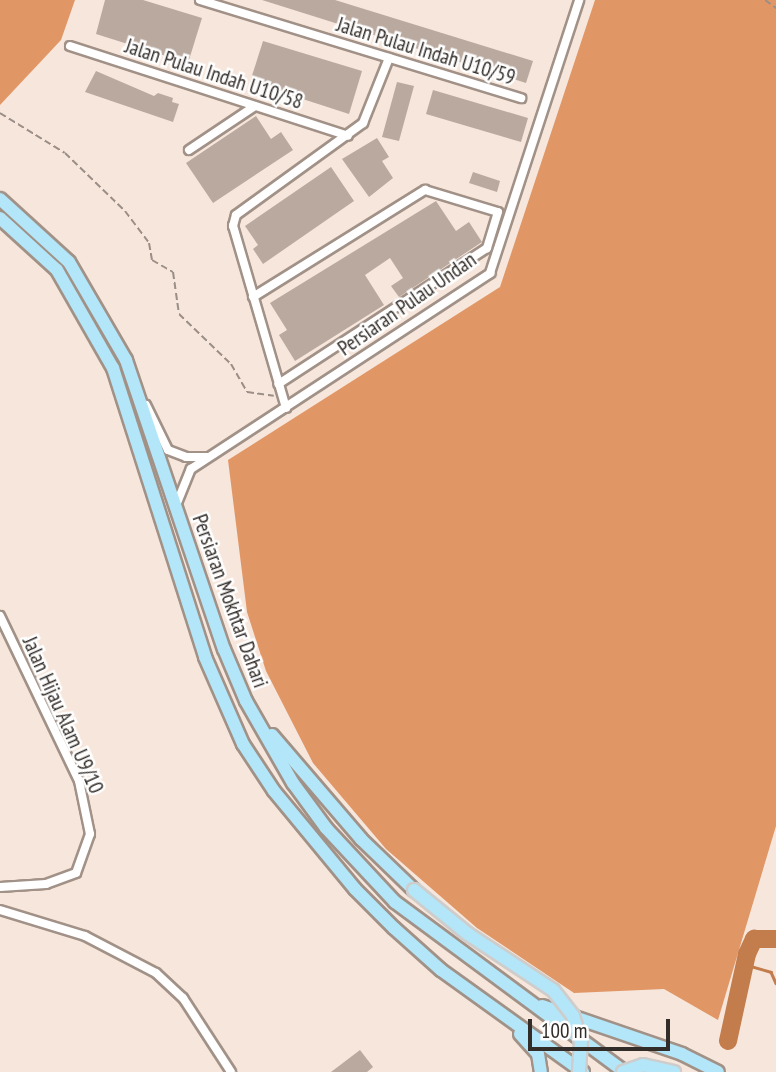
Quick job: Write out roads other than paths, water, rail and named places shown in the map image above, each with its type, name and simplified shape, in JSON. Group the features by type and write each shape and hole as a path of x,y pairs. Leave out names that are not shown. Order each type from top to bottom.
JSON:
{"main road":[{"name":"Persiaran Mokhtar Dahari","path":"0,199 69,261 98,305 142,397 176,508 246,701 293,783 326,828 395,902 624,1072"},
{"name":"Persiaran Mokhtar Dahari","path":"0,218 57,270 113,368 205,657 243,744 292,814 355,889 441,970 581,1072"},
{"path":"246,701 299,769 414,890 468,934 553,990 573,1016 581,1042 581,1072"},
{"path":"517,995 555,1012 682,1054 718,1072"},
{"path":"506,1017 538,1054 541,1072"},
{"path":"624,1072 643,1065 674,1072"}],"street":[{"name":"Jalan Pulau Indah U10/59","path":"200,0 522,98"},
{"name":"Persiaran Pulau Undan","path":"176,508 186,474 490,273 579,0"},
{"name":"Jalan Pulau Indah U10/58","path":"70,46 348,136"},
{"path":"286,408 233,226 236,215 363,123 389,58"},
{"path":"189,150 255,106"},
{"path":"253,297 425,190 498,212 486,248 278,384"},
{"path":"142,397 168,450 186,457 215,456"},
{"name":"Jalan Hijau Alam U9/10","path":"0,616 79,781 90,834 85,858 70,877 27,887 0,887"},
{"path":"0,910 55,924 117,949 156,973 183,998 231,1072"}],"waterway":[{"path":"728,1041 747,954 754,939 776,939"},
{"path":"747,965 771,972 776,983"}]}
